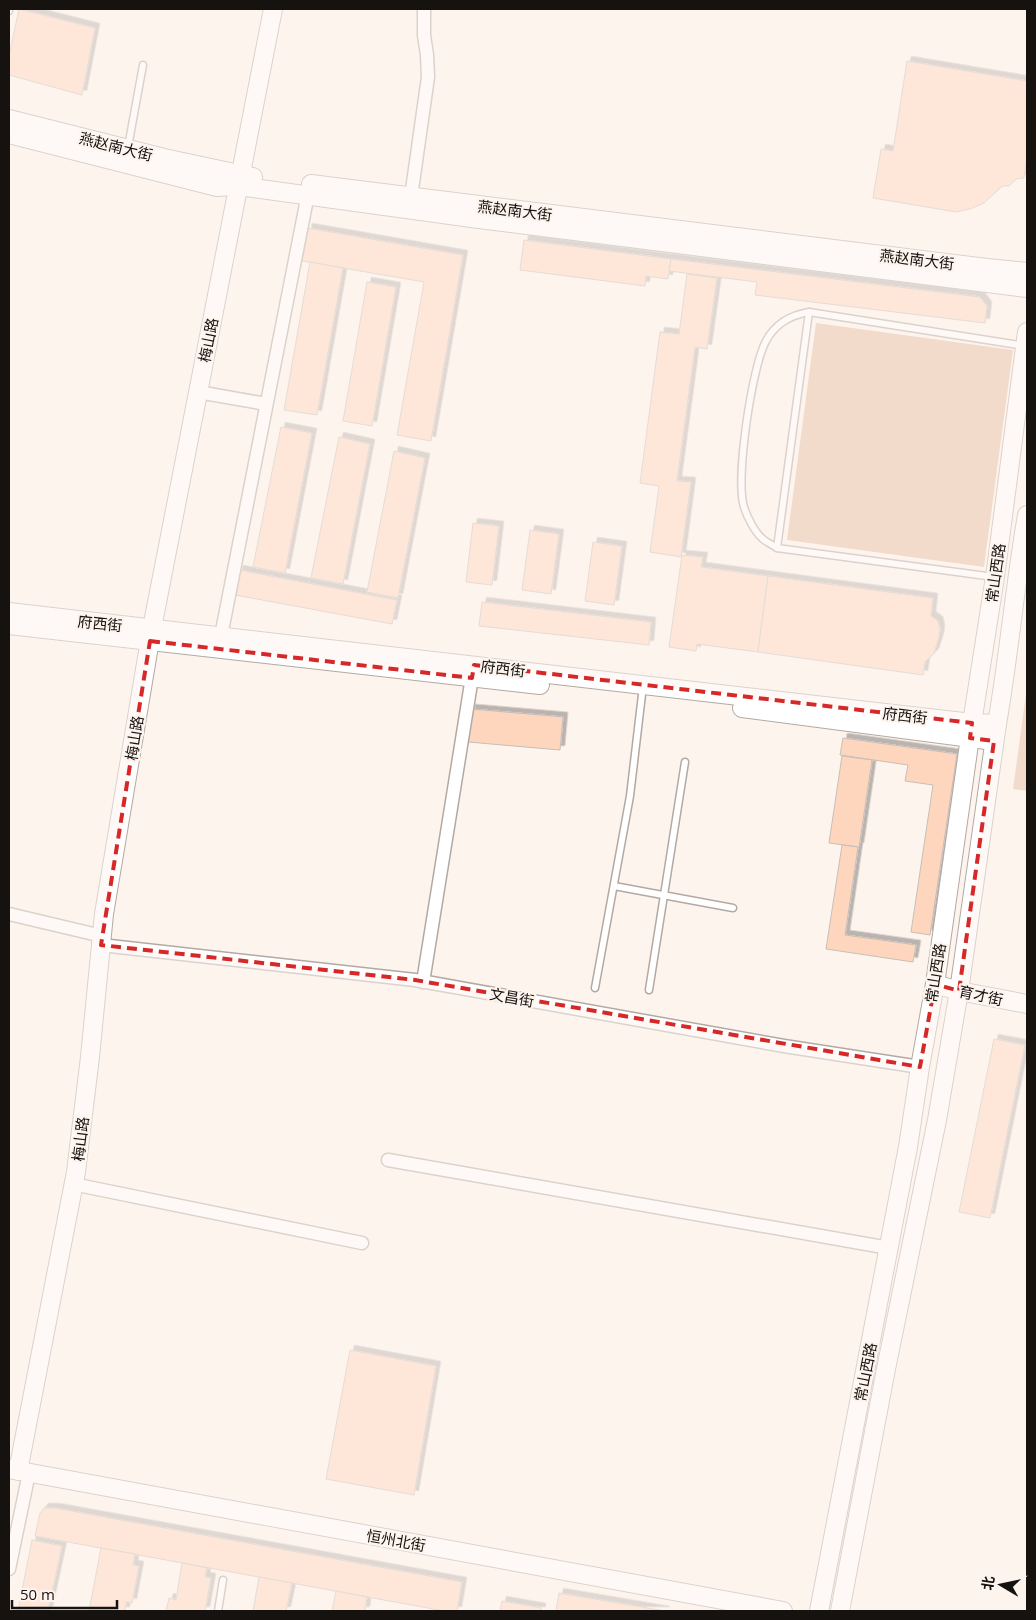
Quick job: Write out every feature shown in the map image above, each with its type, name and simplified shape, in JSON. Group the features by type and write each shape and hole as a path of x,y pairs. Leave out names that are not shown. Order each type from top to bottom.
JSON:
{"main road":[{"name":"梅山路","path":"19,1471 73,1184 90,1057 104,914 151,634 273,9"},
{"name":"燕赵南大街","path":"9,120 127,149 240,181"},
{"path":"9,134 217,187 240,181 308,190 479,219 1027,288"},
{"name":"燕赵南大街","path":"308,190 412,197 1027,272"},
{"name":"常山西路","path":"819,1611 908,1147 935,984 995,577 1026,339"},
{"name":"常山西路","path":"840,1611 886,1369 937,1120 959,991 1027,514"},
{"name":"府西街","path":"9,612 151,634 220,636 473,672 643,690 995,733"},
{"path":"9,625 151,634 473,672"},
{"name":"育才街","path":"935,984 959,991 1027,1004"},
{"name":"恒州北街","path":"19,1471 782,1611"}],"street":[{"path":"412,197 428,77 424,35 424,9"},
{"path":"220,636 308,190"},
{"path":"198,392 266,404"},
{"path":"423,982 473,672"},
{"name":"文昌街","path":"9,914 102,940 423,982 784,1046 920,1067"},
{"path":"388,1160 889,1248"},
{"path":"73,1184 362,1243"},
{"path":"9,1569 19,1471"}],"lane":[{"path":"127,149 143,65"},
{"path":"777,548 809,312"},
{"path":"995,577 777,548 763,540 744,506 742,485 744,446 756,372 766,341 780,323 796,314 809,312 1026,339"},
{"path":"595,988 630,796 643,690"},
{"path":"649,990 685,762"},
{"path":"614,886 734,908"},
{"path":"218,1611 223,1580"}],"highlighted area":[{"path":"150,641 472,678 474,665 972,723 970,738 994,741 959,991 935,984 920,1067 415,980 101,945"}],"shaded area":[{"path":"816,323 1013,350 984,567 787,540"},
{"path":"1027,686 1027,791 1013,789"}],"building":[{"path":"19,9 95,28 82,95 9,75 9,56"},
{"path":"907,61 1027,81 1027,157 1024,178 1016,179 1009,186 1002,186 984,203 956,212 873,198 881,149 893,151"},
{"path":"308,228 463,255 431,441 397,435 424,282 302,261"},
{"path":"524,240 671,259 668,279 646,276 645,286 520,270"},
{"path":"671,259 980,297 987,306 985,323 755,295 757,282 669,271"},
{"path":"310,262 343,268 317,415 284,410"},
{"path":"687,274 717,278 707,349 695,347 677,481 691,482 681,557 650,552 659,486 640,483 660,332 679,334"},
{"path":"367,282 396,287 372,426 343,421"},
{"path":"281,427 312,433 285,573 253,567"},
{"path":"339,437 370,444 343,584 311,578"},
{"path":"394,451 425,458 398,598 367,592"},
{"path":"473,523 499,526 492,585 466,582"},
{"path":"530,530 559,534 551,594 522,590"},
{"path":"593,542 622,546 614,605 585,601"},
{"path":"682,555 703,557 701,567 768,576 758,652 697,644 696,651 669,647"},
{"path":"239,570 397,600 392,624 235,595"},
{"path":"768,576 933,598 931,616 938,621 939,637 934,653 925,662 923,675 758,652"},
{"path":"482,602 651,622 649,645 479,626"},
{"path":"471,709 563,717 560,750 468,742"},
{"path":"843,738 957,754 930,935 911,932 933,785 905,781 908,765 840,755"},
{"path":"842,756 872,760 859,847 829,843"},
{"path":"842,845 858,847 845,935 916,945 913,962 826,949"},
{"path":"994,1039 1025,1045 990,1218 959,1212"},
{"path":"350,1350 436,1366 414,1495 326,1479"},
{"path":"44,1508 55,1508 462,1582 457,1611 444,1611 35,1536 40,1513"},
{"path":"32,1540 62,1546 48,1611 18,1611"},
{"path":"101,1548 135,1554 133,1565 139,1566 132,1603 126,1602 125,1611 89,1611"},
{"path":"182,1563 207,1568 205,1577 211,1578 205,1611 166,1611 169,1598 176,1600"},
{"path":"259,1577 292,1583 286,1611 253,1611"},
{"path":"336,1591 367,1597 365,1611 332,1611"},
{"path":"559,1593 665,1611 556,1611"},
{"path":"502,1601 541,1608 541,1611 500,1611"}]}
